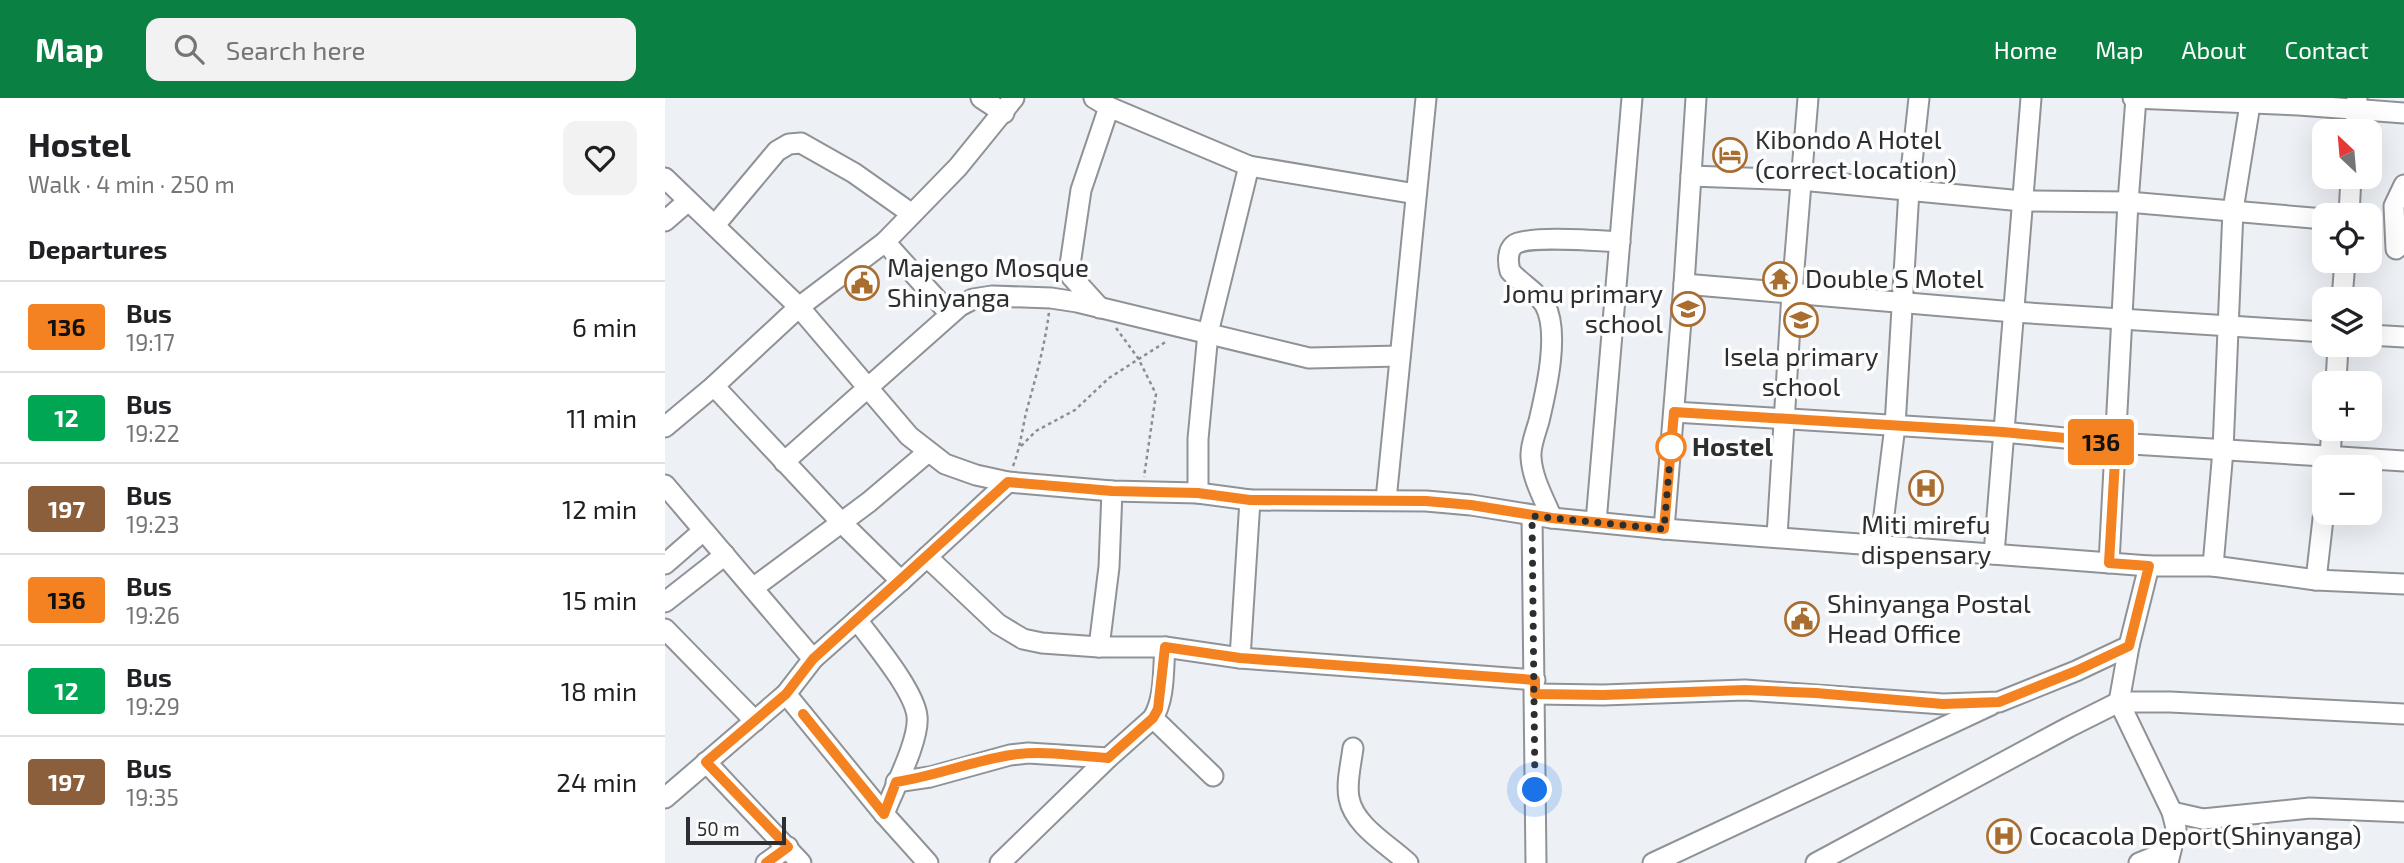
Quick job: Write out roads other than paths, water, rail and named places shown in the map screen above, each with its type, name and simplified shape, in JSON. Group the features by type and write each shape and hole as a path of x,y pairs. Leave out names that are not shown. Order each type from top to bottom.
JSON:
{"street":[{"path":"665,427 714,386 799,307 884,242 912,215 958,167 1009,105 981,98"},
{"path":"1386,500 1426,98"},
{"path":"1596,522 1632,98"},
{"path":"1664,529 1696,98"},
{"path":"1777,536 1792,293 1808,98"},
{"path":"1879,547 1895,426 1909,190 1919,98"},
{"path":"1994,554 2031,98"},
{"path":"2109,563 2127,202 2135,98 2357,103 2404,113"},
{"path":"2213,566 2223,450 2232,210 2250,100"},
{"path":"1101,309 1072,276 1070,265 1081,190 1101,103 1249,166 1416,194"},
{"path":"715,225 777,151 789,144 801,143 854,173 912,215"},
{"path":"1198,493 1199,428 1209,333 1249,166"},
{"path":"1691,176 1801,180 2022,201 2127,202 2312,218"},
{"path":"665,178 799,307 870,387 909,436 945,464 976,475 1008,482 1112,491 1198,493 1250,500 1386,500 1471,505 1542,517 1664,529 2149,566 2213,566 2316,580 2404,584"},
{"path":"2396,249 2394,206 2404,185"},
{"path":"665,221 688,201"},
{"path":"1536,863 1535,687 1542,517 1530,454 1545,390 1551,348 1550,325 1545,304 1510,271 1509,254 1513,246 1522,241 1575,239 1620,242"},
{"path":"884,242 950,314"},
{"path":"1684,284 2014,312 2312,331"},
{"path":"784,462 950,314 973,299 992,296 1051,298 1309,358 1400,356"},
{"path":"2382,336 2404,337"},
{"path":"714,386 841,522 901,581"},
{"path":"1674,412 2003,432 2223,450 2312,461"},
{"path":"753,588 928,452"},
{"path":"2382,462 2404,461"},
{"path":"669,786 706,762 786,694 813,659 1008,482"},
{"path":"665,485 672,508 703,531 813,659"},
{"path":"1099,647 1109,567 1112,491"},
{"path":"1240,658 1250,500"},
{"path":"2316,580 2322,525"},
{"path":"689,581 666,560 703,531"},
{"path":"665,602 725,555"},
{"path":"927,557 997,624 1017,636 1042,643 1099,647 1165,647 1240,658 1603,695 1745,690 1943,704 1999,702"},
{"path":"2139,863 2170,856 2176,828 2172,812 2119,702 2129,646 2149,566"},
{"path":"857,620 911,697 918,717 912,746 884,814"},
{"path":"665,629 755,721"},
{"path":"1653,863 1999,702 2129,646"},
{"path":"1000,863 1153,718 1158,709 1162,688 1165,647"},
{"path":"786,694 884,814 928,863"},
{"path":"1816,863 2119,702 2170,702 2404,714"},
{"path":"1153,718 1213,776"},
{"path":"1353,748 1349,788 1353,809 1363,824 1408,863"},
{"path":"896,782 930,777 985,761 1028,753 1108,758"},
{"path":"706,762 801,863"},
{"path":"2172,812 2203,819 2310,808 2404,812"},
{"path":"766,863 788,847"}],"place":[{"name":"Kibondo A Hotel (correct location)","path":"1730,155"},
{"name":"Double S Motel","path":"1780,279"},
{"name":"Majengo Mosque Shinyanga","path":"862,283"},
{"name":"Jomu primary school","path":"1688,309"},
{"name":"Isela primary school","path":"1801,320"},
{"name":"Hostel","path":"1671,447"},
{"name":"Miti mirefu dispensary","path":"1926,488"},
{"name":"Shinyanga Postal Head Office","path":"1802,619"},
{"name":"Cocacola Deport(Shinyanga)","path":"2004,836"}]}
